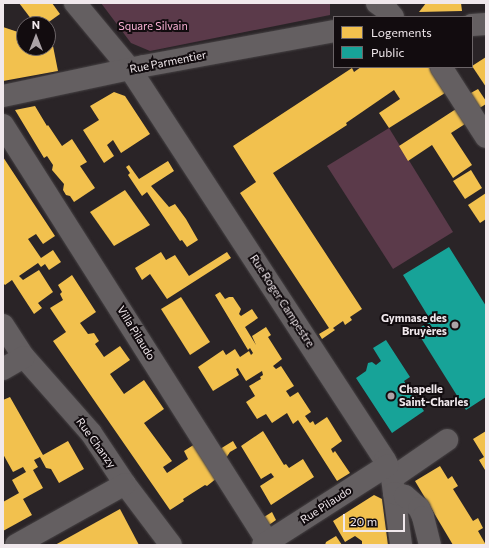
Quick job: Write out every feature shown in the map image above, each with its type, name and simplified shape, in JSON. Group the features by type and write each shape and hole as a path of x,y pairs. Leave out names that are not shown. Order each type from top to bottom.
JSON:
{"street":[{"name":"Rue Roger Campestre","path":"75,3 130,69 391,479 401,545"},
{"path":"376,3 387,10 392,16"},
{"path":"473,25 486,24"},
{"name":"Rue Parmentier","path":"3,96 130,69 333,31"},
{"path":"442,68 486,137"},
{"name":"Villa Pilaudo","path":"3,125 266,543"},
{"name":"Rue Chanzy","path":"3,326 24,357 91,432 126,484 171,545"},
{"path":"3,369 24,357"},
{"name":"Rue Pilaudo","path":"266,543 391,479 447,440"},
{"path":"391,479 405,496 419,508 423,517 430,545"},
{"path":"16,545 126,484"}],"green space":[{"name":"Square Silvain","path":"101,3 330,3 330,15 150,51 131,43"},
{"path":"389,128 453,232 393,269 327,166"}],"building: Logements":[{"path":"19,3 52,3 60,14 56,17 29,16"},
{"path":"426,3 461,3 462,11 419,12"},
{"path":"3,27 16,31 16,56 55,56 58,71 3,81"},
{"path":"486,57 486,87 473,68 473,65"},
{"path":"352,68 354,72 360,68 430,68 445,93 389,128 379,113 400,99 394,90 346,123 347,125 273,173 362,309 350,317 352,320 345,325 343,321 333,328 335,330 322,339 319,334 329,328 240,193 256,182 233,146"},
{"path":"478,89 486,101 486,104 478,109 469,94"},
{"path":"114,92 125,96 150,134 121,153 113,140 107,145 114,156 104,163 83,130 99,120 90,106"},
{"path":"35,106 47,126 48,125 62,146 72,139 87,162 80,166 95,188 74,202 70,196 66,195 63,190 64,184 52,170 53,165 47,156 44,158 15,110"},
{"path":"456,109 465,124 451,133 472,165 453,178 432,145 408,161 399,146"},
{"path":"3,157 55,236 43,244 36,234 28,239 41,258 53,250 61,262 49,270 45,264 41,267 38,263 19,276 23,280 39,270 53,292 38,303 42,308 34,314 12,280 5,285 3,283"},
{"path":"168,161 174,171 151,186 169,207 175,204 186,219 198,240 187,247 182,240 180,241 147,192 142,196 128,175 130,173 126,167 129,165 139,179"},
{"path":"471,170 482,188 465,199 453,181"},
{"path":"125,190 150,225 114,246 90,212"},
{"path":"486,193 486,219 480,223 468,205"},
{"path":"161,252 166,260 175,255 189,276 227,252 231,258 167,299 150,274 142,280 135,268"},
{"path":"72,275 96,312 80,323 88,334 94,333 99,341 95,344 104,357 120,346 130,360 110,374 124,394 144,380 164,409 144,423 172,461 163,467 167,473 188,459 184,451 195,444 217,478 207,486 205,485 183,499 184,501 170,510 53,341 66,332 50,308 63,300 60,294 62,292 58,285"},
{"path":"220,292 225,299 233,297 241,309 239,314 241,316 252,309 258,318 245,327 256,345 252,336 266,327 271,335 268,337 282,359 273,366 276,369 281,366 294,386 286,391 290,397 298,392 311,412 305,416 310,423 313,421 315,425 327,417 342,441 331,449 333,453 335,451 350,473 337,481 298,420 293,424 287,413 272,423 266,414 257,419 246,402 255,396 249,386 261,379 260,377 263,375 262,371 246,381 238,368 236,369 239,375 213,391 198,367 223,350 226,355 235,349 240,357 249,351 251,355 253,353 250,348 248,350 215,295"},
{"path":"181,297 210,342 190,355 161,309"},
{"path":"10,397 43,455 68,441 84,469 59,483 51,469 46,468 40,457 34,460 38,467 33,470 43,488 23,499 32,515 3,531 3,502 19,493 12,480 26,472 23,467 13,472 3,454 3,400"},
{"path":"263,431 284,465 286,464 289,468 303,459 314,477 271,505 260,486 274,477 271,473 261,479 241,446"},
{"path":"486,431 485,470 479,460 484,457 473,439"},
{"path":"233,441 237,448 230,452 226,458 220,449"},
{"path":"440,466 448,479 452,476 458,486 453,489 473,521 478,518 483,528 478,531 486,545 453,545 415,481"},
{"path":"374,495 382,499 388,545 362,545 362,541 355,536 345,542 333,521"},
{"path":"120,509 139,545 55,545"},
{"path":"272,512 276,520 269,525 264,517"},
{"path":"336,536 342,545 325,545 326,542"}],"building: Public":[{"name":"Gymnase des Bruyères","path":"449,247 486,306 486,397 466,410 416,330 431,321 403,275"},
{"name":"Chapelle Saint-Charles","path":"386,340 410,377 404,381 424,411 392,433 356,378 366,371 368,363 372,362 376,365 381,361 373,348"}],"place":[{"name":"Gymnase des Bruyères","path":"455,325"},
{"name":"Chapelle Saint-Charles","path":"391,396"}]}
